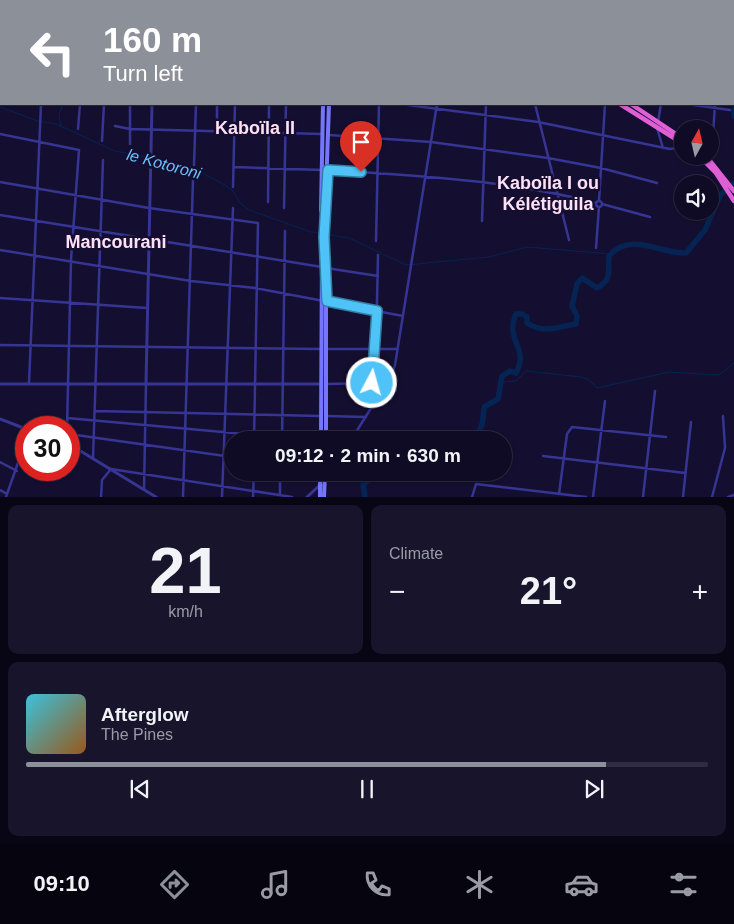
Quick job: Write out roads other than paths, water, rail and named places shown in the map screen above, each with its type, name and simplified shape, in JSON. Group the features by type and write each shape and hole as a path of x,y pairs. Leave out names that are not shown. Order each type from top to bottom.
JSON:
{"highway":[{"path":"622,105 657,126 674,139"},
{"path":"638,105 674,132"},
{"path":"708,165 732,191 734,201"},
{"path":"712,165 724,182"}],"main road":[{"path":"323,105 326,170"},
{"path":"324,384 322,349 324,220 321,210 329,135 329,105"},
{"path":"322,431 327,349 324,301"},
{"path":"323,416 325,431"},
{"path":"322,481 324,496"},
{"path":"320,496 324,481"}],"street":[{"path":"30,383 38,141 41,105"},
{"path":"78,129 80,105"},
{"path":"102,141 104,105"},
{"path":"130,105 130,144"},
{"path":"144,489 152,105"},
{"path":"194,165 196,105"},
{"path":"217,105 217,130"},
{"path":"233,187 235,105"},
{"path":"268,202 269,105"},
{"path":"284,208 286,105"},
{"path":"376,241 380,105"},
{"path":"418,105 437,106 538,122 674,149"},
{"path":"482,221 486,105"},
{"path":"535,105 569,240"},
{"path":"596,248 605,105"},
{"path":"661,105 657,126 663,148"},
{"path":"693,105 730,110"},
{"path":"356,431 395,365 437,106"},
{"path":"714,120 715,108"},
{"path":"115,126 130,129 323,134"},
{"path":"0,134 79,150 71,260 71,347 67,416"},
{"path":"329,135 431,142 548,158 602,168 657,183"},
{"path":"92,458 103,160"},
{"path":"234,167 326,170 426,177 557,193 598,202"},
{"path":"183,496 193,180"},
{"path":"0,182 149,208 258,222 255,288 254,431"},
{"path":"600,206 650,217"},
{"path":"80,419 225,431 228,285 233,208"},
{"path":"0,215 378,276"},
{"path":"282,431 285,230"},
{"path":"0,250 71,260 191,281 255,288 403,316"},
{"path":"372,383 376,348 378,255"},
{"path":"0,298 147,308"},
{"path":"0,345 71,347 227,346 322,349"},
{"path":"327,349 398,349"},
{"path":"0,384 255,382 372,383 385,385"},
{"path":"643,496 655,391"},
{"path":"593,496 605,401"},
{"path":"94,411 186,411 366,417"},
{"path":"712,496 724,448 723,416"},
{"path":"0,419 15,425"},
{"path":"683,496 691,422"},
{"path":"559,494 568,430 572,427 666,437"},
{"path":"80,435 224,456 222,496"},
{"path":"80,451 156,496"},
{"path":"543,456 597,464 685,473"},
{"path":"0,462 15,470"},
{"path":"111,469 292,496"},
{"path":"101,496 102,480 111,469"},
{"path":"0,490 7,495 15,476"},
{"path":"253,496 254,481"},
{"path":"280,481 280,494"},
{"path":"472,496 476,484 586,496"},
{"path":"307,496 323,485"},
{"path":"728,496 734,495"}],"waterway":[{"path":"61,127 59,115 63,105"},
{"name":"le Kotoroni","path":"0,107 38,121 56,124 115,151 157,159 194,169 225,185 233,191 240,203 249,210 311,232 349,238 406,265 489,257 527,247 611,254"},
{"path":"734,110 734,116"},
{"path":"479,431 484,407 498,399 502,376 510,371 516,373 520,364 519,350 513,331 516,314 522,314 527,317 527,323 539,328 551,329 576,324 577,316 572,306 577,284 582,278 597,288 602,285 608,275 609,256 617,249 626,245 636,244 686,253 705,230 721,194 734,183"},
{"path":"501,382 516,381 526,371 581,377 588,379 597,388 669,372 719,375 734,363"},
{"path":"365,497 363,485 367,481"}],"district":[{"name":"Kaboïla II","path":"255,128"},
{"name":"Kaboïla I ou Kélétiguila","path":"548,193"},
{"name":"Mancourani","path":"116,242"}]}
